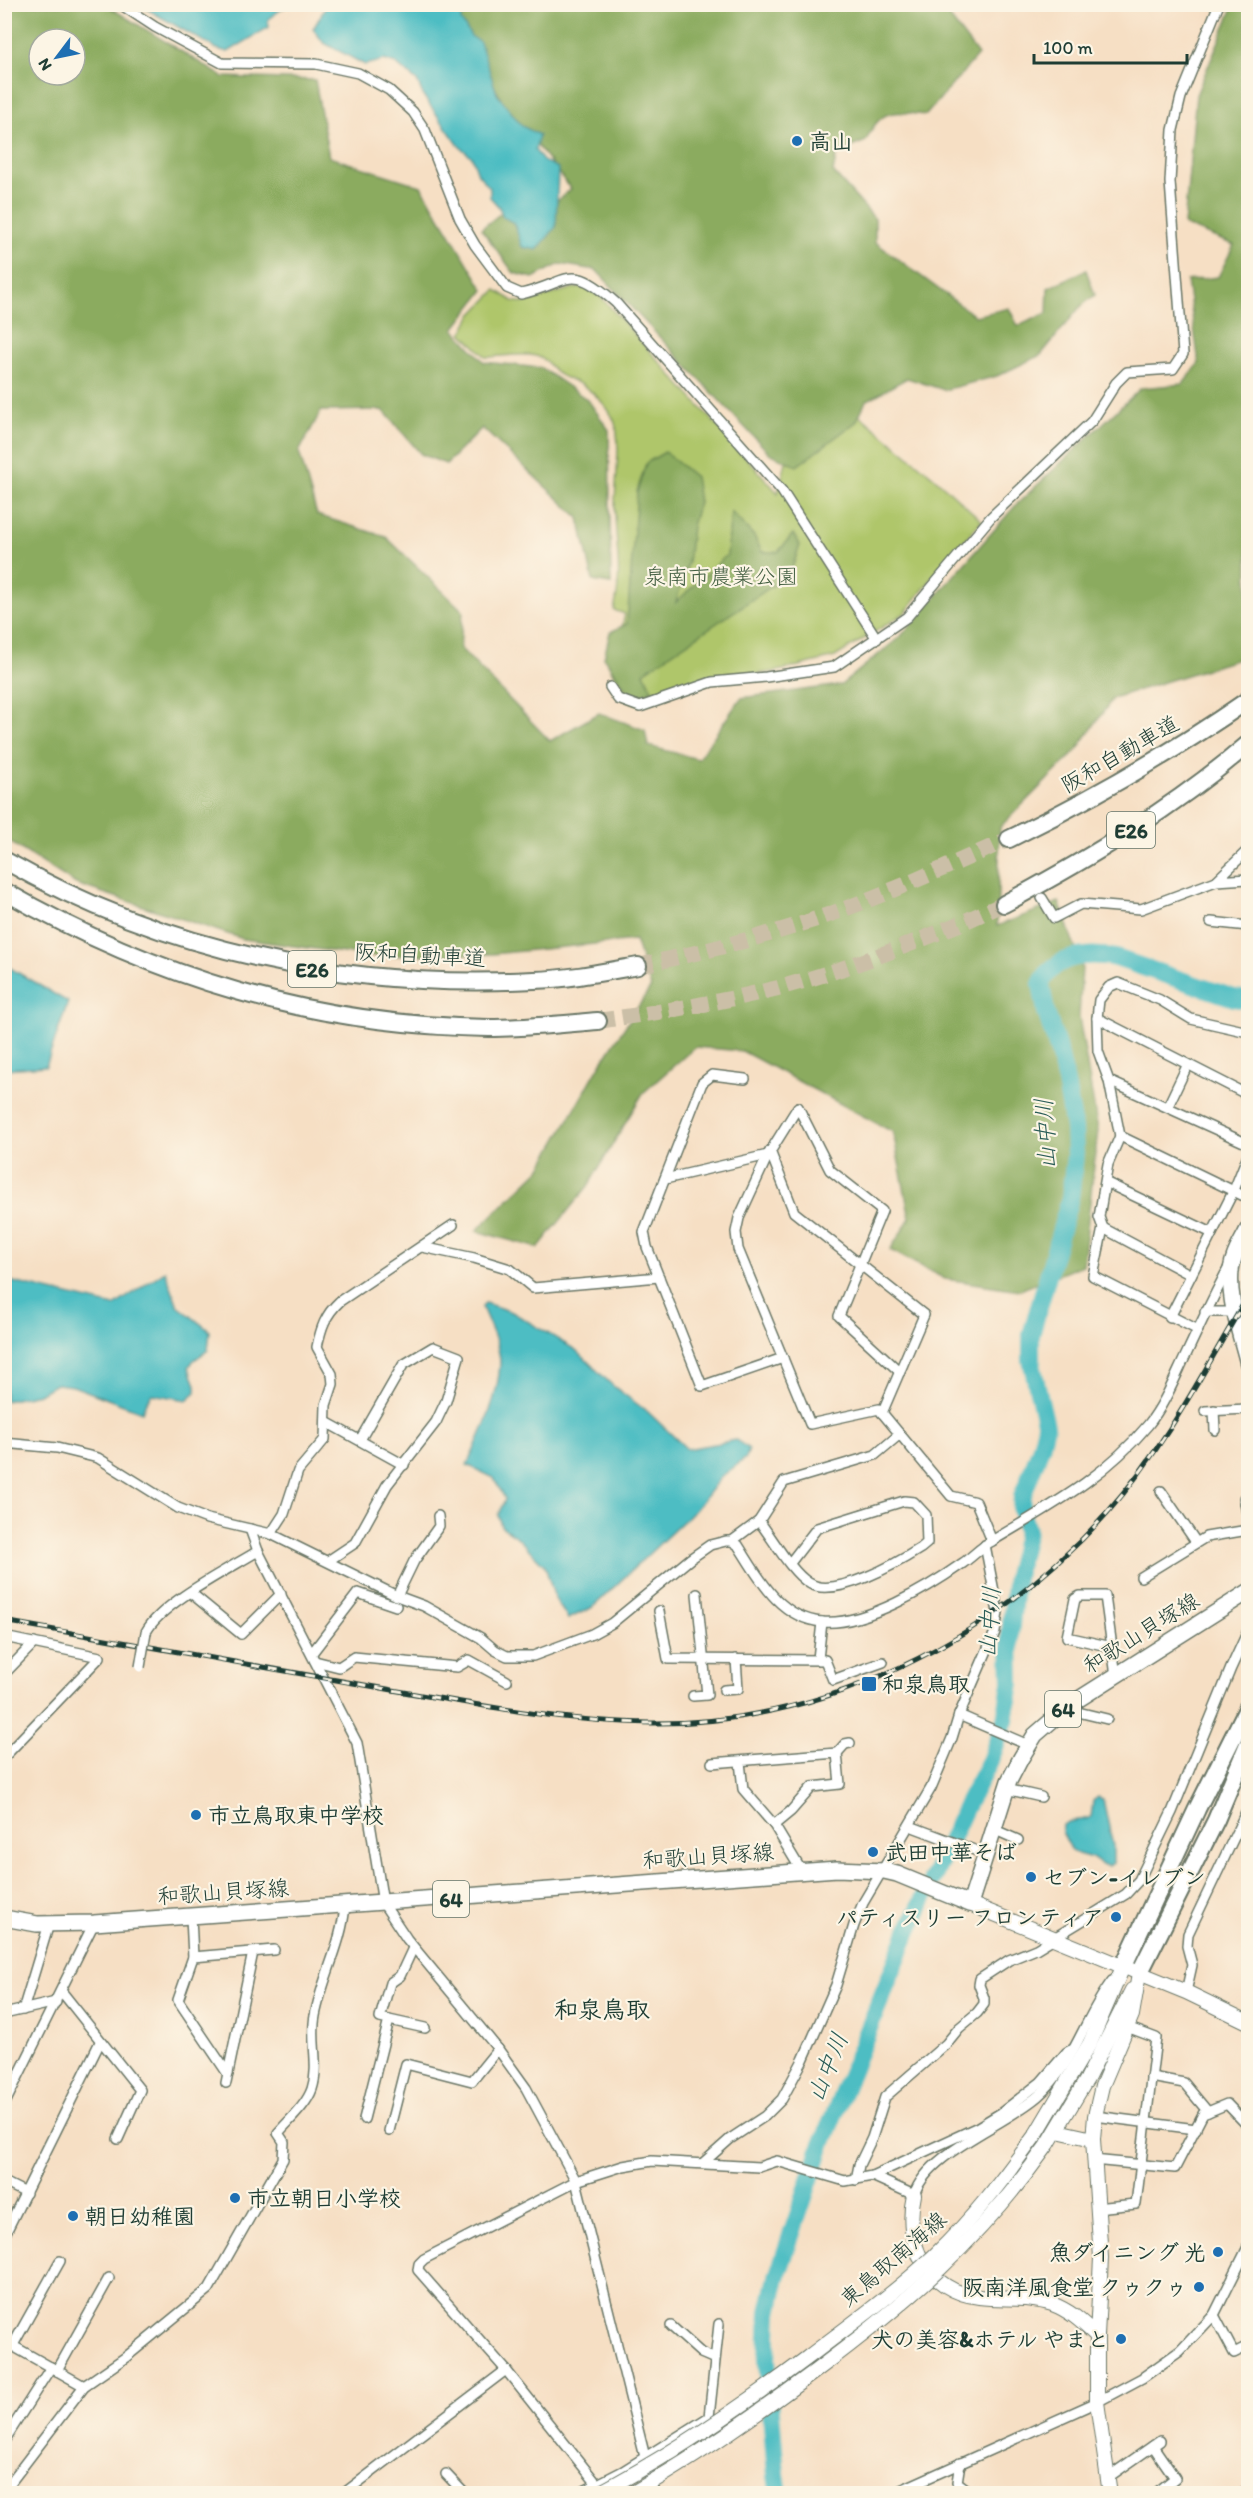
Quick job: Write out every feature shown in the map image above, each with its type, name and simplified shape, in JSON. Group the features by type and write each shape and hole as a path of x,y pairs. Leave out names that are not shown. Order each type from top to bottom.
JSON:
{"highway":[{"name":"阪和自動車道","path":"1009,839 1107,790 1172,751 1248,700"},
{"name":"E26","path":"1004,904 1068,870 1126,834 1248,744"},
{"name":"阪和自動車道","path":"4,860 82,900 135,922 252,957 316,970 373,978 486,982 537,980 638,966"},
{"name":"E26","path":"4,891 84,934 139,959 248,995 306,1009 369,1019 491,1028 598,1021"},
{"path":"1123,1967 1248,1707"},
{"path":"1139,1974 1216,1820 1248,1744"}],"main road":[{"path":"1248,1228 1233,1260 1231,1278 1235,1312 1248,1364"},
{"name":"和歌山貝塚線","path":"4,1918 49,1924 94,1923 837,1869 890,1873 963,1900 980,1852 993,1829 1022,1743 1071,1704 1248,1592"},
{"path":"963,1900 1186,1992 1248,2022"},
{"name":"東鳥取南海線","path":"597,2489 654,2463 707,2431 882,2301 935,2255 995,2190 1036,2134 1090,2043 1123,1967"},
{"path":"1110,2493 1097,2402 1097,2336 1101,2258 1092,2160 1093,2139 1095,2116 1102,2086 1132,2015 1139,1974"},
{"name":"東鳥取南海線","path":"631,2493 662,2476 741,2424 892,2313 973,2238 1000,2208 1057,2131 1099,2057 1139,1974"},
{"path":"1057,2131 1093,2139"},
{"path":"914,2196 911,2216 914,2244 922,2263 935,2278 954,2290 977,2297 1050,2303 1068,2311 1097,2336"}],"street":[{"path":"120,4 155,27 222,63 298,62 316,64 358,73 389,90 413,112 425,130 460,219 491,269 507,288 522,294 561,279 576,277 589,282 616,303 782,491 877,639"},
{"path":"610,687 618,699 640,707 712,682 766,678 834,667 907,617 991,517 1092,421 1116,384 1127,372 1173,369 1183,354 1170,182 1173,130 1180,97 1219,4"},
{"path":"1216,881 1248,850"},
{"path":"1042,898 1054,918 1081,904 1141,909 1216,881 1248,879"},
{"path":"1211,922 1248,926"},
{"path":"1198,1329 1170,1317 1093,1276 1103,1228 1099,1217 1107,1183 1108,1164 1120,1136 1109,1082 1098,1051 1099,1000 1109,987 1118,983 1160,1000 1191,1019 1248,1032"},
{"path":"1097,1018 1248,1095"},
{"path":"1168,1106 1187,1065"},
{"path":"745,1079 712,1075 702,1083 644,1232 647,1247 702,1386 783,1358"},
{"path":"1109,1082 1168,1106 1248,1144"},
{"path":"703,2163 730,2139 765,2116 782,2099 836,1985 858,1914 890,1873 910,1826 931,1788 959,1715 992,1641 997,1622 988,1543 976,1502 951,1496 879,1409 810,1424 738,1250 736,1232 739,1218 769,1153 798,1107 830,1170 882,1211 839,1316 900,1372"},
{"path":"1120,1136 1248,1198"},
{"path":"665,1179 769,1153"},
{"path":"769,1153 794,1212 924,1315 882,1413"},
{"path":"1170,1317 1234,1190 1248,1155"},
{"path":"1107,1183 1212,1233"},
{"path":"272,1534 284,1514 298,1471 325,1439 326,1405 333,1384 332,1374 317,1347 327,1313 340,1301 453,1225"},
{"path":"1103,1228 1191,1275"},
{"path":"422,1247 474,1258 510,1269 533,1288 659,1277"},
{"path":"732,1541 738,1545 782,1607 807,1619 822,1622 854,1618 893,1606 963,1563 988,1543 1088,1483 1114,1460 1148,1424 1167,1394 1205,1312 1233,1260"},
{"path":"1205,1312 1235,1312"},
{"path":"328,1560 355,1543 387,1485 441,1412 459,1357 433,1347 403,1365 360,1440"},
{"path":"1215,1430 1210,1410 1248,1409"},
{"path":"326,1422 404,1465"},
{"path":"314,1657 358,1593 424,1606 481,1638 501,1653 514,1657 533,1656 599,1631 632,1608 696,1555 715,1543 732,1541 759,1521 784,1482 875,1455 900,1434"},
{"path":"4,1443 57,1448 98,1458 190,1514 272,1534 328,1560 396,1601"},
{"path":"1161,1491 1172,1499 1196,1542"},
{"path":"1244,1498 1248,1518"},
{"path":"759,1521 790,1563 807,1583 815,1587 823,1587 870,1578 927,1543 926,1515 914,1502 904,1501 817,1528 790,1563"},
{"path":"396,1601 414,1561 439,1526 438,1516"},
{"path":"250,1529 258,1551 357,1743 383,1903 413,1948 498,2049 526,2088 576,2181 654,2493"},
{"path":"1141,1577 1206,1537 1248,1530"},
{"path":"140,1667 146,1632 151,1623 191,1593 258,1551"},
{"path":"191,1593 241,1634 281,1594"},
{"path":"693,1696 707,1695 697,1594"},
{"path":"1112,1647 1067,1637 1075,1599 1080,1596 1105,1596 1116,1676"},
{"path":"659,1611 668,1659 818,1659 825,1660 833,1680 883,1662"},
{"path":"818,1659 822,1622"},
{"path":"856,2180 859,2165 872,2138 885,2097 944,2046 959,2028 980,2010 984,1998 979,1985 980,1979 1009,1960 1036,1949 1126,1894 1139,1880 1172,1812 1248,1631"},
{"path":"4,1637 100,1657 4,1757"},
{"path":"4,1674 34,1643"},
{"path":"314,1657 339,1667 354,1657 457,1667 470,1660 507,1681"},
{"path":"723,1690 738,1689 736,1659"},
{"path":"1071,1704 1078,1712 1107,1719"},
{"path":"959,1715 1022,1743"},
{"path":"712,1763 837,1753 845,1744 850,1743"},
{"path":"774,1826 791,1811 812,1786 840,1784 837,1753"},
{"path":"740,1762 743,1789 749,1803 774,1826 800,1872"},
{"path":"1006,1789 1041,1797"},
{"path":"1186,1992 1192,1965 1186,1946 1188,1934 1248,1808"},
{"path":"910,1826 980,1852"},
{"path":"993,1829 1018,1840"},
{"path":"4,2491 84,2386 126,2357 209,2289 283,2159 284,2142 278,2133 303,2105 311,2091 315,2072 315,2016 344,1925 345,1905"},
{"path":"190,1917 193,1957 178,2000 227,2078 253,1952"},
{"path":"4,2104 62,1992 94,1923"},
{"path":"23,2010 49,1924"},
{"path":"413,1948 400,1976 390,1983 380,2018 425,2028"},
{"path":"193,1957 274,1950"},
{"path":"872,2176 914,2196 924,2176 940,2160 1002,2122 1042,2092 1068,2061 1101,1995 1123,1967"},
{"path":"62,1992 141,2090 118,2139"},
{"path":"4,2013 56,2002"},
{"path":"364,2119 389,2020"},
{"path":"1096,2208 1136,2204 1155,2038 1127,2027"},
{"path":"4,2236 100,2042"},
{"path":"597,2489 506,2370 418,2270 419,2264 424,2259 576,2181 622,2166 652,2161 759,2166 777,2161 836,2179 856,2180 872,2176 978,2127 1001,2113 1034,2089 1067,2052 1090,2043"},
{"path":"390,2131 406,2064 472,2081 498,2049"},
{"path":"1151,2078 1184,2083 1208,2112"},
{"path":"1092,2160 1175,2168 1203,2114 1227,2104 1248,2126"},
{"path":"1095,2116 1196,2128"},
{"path":"4,2182 26,2193"},
{"path":"892,2493 1097,2402 1142,2378 1180,2351 1214,2315 1248,2247"},
{"path":"60,2261 9,2343 84,2386"},
{"path":"4,2441 54,2369 109,2278"},
{"path":"1214,2315 1234,2353 1248,2346"},
{"path":"578,2493 597,2489 709,2417 719,2324"},
{"path":"671,2326 701,2354 715,2359"},
{"path":"343,2493 506,2370"},
{"path":"1107,2478 1156,2444 1176,2478 1155,2493"},
{"path":"960,2463 957,2482 973,2493"},
{"path":"446,2474 465,2493"},
{"path":"1240,2493 1248,2489"}],"green space":[{"path":"463,4 951,5 947,14 978,55 926,115 896,113 882,117 871,130 866,141 837,153 833,172 875,219 875,242 975,316 1009,308 1018,326 1047,313 1048,288 1086,270 1095,295 1080,307 1041,355 997,376 944,390 907,378 866,401 856,422 797,466 769,453 596,270 560,264 533,278 514,273 481,229 505,210 525,229 571,189 503,102 458,22"},
{"path":"4,5 106,5 223,77 315,80 329,157 421,186 484,290 454,329 484,362 541,368 588,400 609,430 611,584 593,581 579,518 482,428 446,464 421,454 383,410 321,411 299,452 317,515 386,537 463,611 460,648 550,741 599,713 645,730 648,746 698,759 741,698 841,685 901,636 1016,505 1141,388 1183,384 1199,363 1187,281 1218,277 1234,245 1184,225 1196,95 1234,5 1248,5 1248,656 1113,698 1076,751 1000,827 997,926 1059,902 1082,967 1079,1017 1098,1130 1083,1265 1020,1290 945,1279 890,1250 910,1218 893,1132 742,1051 695,1047 643,1093 588,1186 538,1248 476,1231 540,1169 600,1065 651,987 635,940 492,954 366,956 243,939 76,884 5,839"},
{"name":"泉南市農業公園","path":"573,288 587,288 600,296 778,493 788,454 853,410 934,477 982,521 947,559 905,613 835,657 778,671 708,681 638,704 624,699 608,663 621,632 625,614 614,610 619,573 615,514 618,448 614,421 603,403 592,393 579,383 557,373 543,359 525,354 486,357 462,333 471,316 496,290 513,301 524,303"},
{"path":"665,452 695,477 699,502 692,526 688,563 676,602 727,555 731,512 754,536 762,552 778,552 793,534 800,545 790,574 644,672 652,690 634,699 604,658 610,632 627,624 637,492 646,463"}],"water":[{"path":"287,4 268,19 269,27 228,52 217,49 143,5"},
{"path":"327,5 462,5 461,20 471,36 480,42 497,94 522,126 539,135 535,150 543,161 558,168 556,227 537,250 522,247 514,223 503,217 499,207 490,197 490,188 478,174 472,157 460,147 424,97 417,81 396,64 384,60 365,65 324,43 313,29"},
{"path":"5,965 68,1002 46,1066 5,1069"},
{"path":"165,1271 178,1306 210,1331 208,1350 193,1361 189,1367 196,1385 196,1392 187,1400 152,1394 142,1412 73,1386 56,1384 39,1394 5,1401 5,1280 114,1306"},
{"path":"485,1303 512,1312 576,1350 612,1385 649,1413 687,1449 736,1440 749,1449 746,1458 721,1477 695,1510 593,1607 568,1619 555,1599 545,1566 516,1536 501,1526 498,1515 505,1499 494,1478 467,1465 488,1416 499,1377 498,1349 482,1307"},
{"path":"1098,1797 1103,1799 1113,1846 1113,1863 1109,1866 1102,1865 1071,1849 1062,1832 1063,1825 1066,1823 1091,1817 1093,1801"}],"waterway":[{"name":"山中川","path":"779,2494 767,2360 769,2312 777,2277 821,2147 905,1939 968,1802 990,1761 1005,1720 1011,1683 1010,1635 1016,1576 1027,1531 1021,1510 1022,1497 1041,1447 1046,1426 1031,1360 1031,1335 1070,1198 1075,1156 1074,1128 1066,1082 1046,1012 1041,984 1047,974 1063,961 1094,955 1116,958 1234,998 1248,1000"}],"tunnel":[{"path":"638,966 734,944 828,915 1009,839"},
{"path":"598,1021 711,1003 807,980 893,950 1004,904"}],"railway":[{"path":"4,1621 551,1716 651,1723 716,1720 779,1709 841,1691 901,1667 958,1636 1012,1600 1062,1559 1107,1513 1147,1462 1183,1408 1248,1296"}],"place":[{"name":"高山","path":"797,141"},
{"name":"和泉鳥取","path":"869,1684"},
{"name":"市立鳥取東中学校","path":"196,1815"},
{"name":"武田中華そば","path":"873,1852"},
{"name":"セブン-イレブン","path":"1031,1877"},
{"name":"パティスリー フロンティア","path":"1116,1917"},
{"name":"市立朝日小学校","path":"235,2198"},
{"name":"朝日幼稚園","path":"73,2216"},
{"name":"魚ダイニング 光","path":"1218,2252"},
{"name":"阪南洋風食堂 クゥクゥ","path":"1199,2287"},
{"name":"犬の美容&ホテル やまと","path":"1121,2339"}],"district":[{"name":"和泉鳥取","path":"602,2009"}]}
